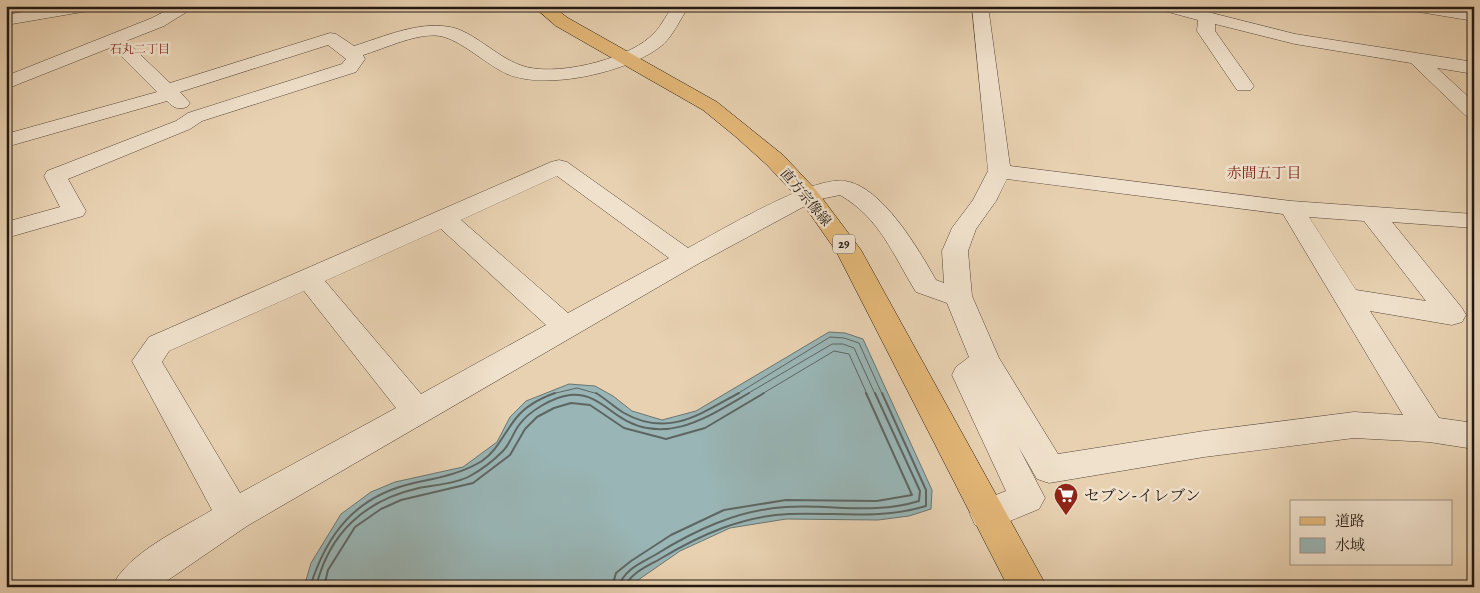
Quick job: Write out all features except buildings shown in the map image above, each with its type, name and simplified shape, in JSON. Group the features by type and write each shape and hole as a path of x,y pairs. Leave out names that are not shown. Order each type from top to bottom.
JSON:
{"main road":[{"name":"直方宗像線","path":"541,6 562,22 684,90 737,127 775,160 808,195 848,250 1028,587"}],"street":[{"path":"6,20 88,6"},
{"path":"6,83 158,22 188,6"},
{"path":"351,53 424,32 438,30 449,32 514,70 526,74 587,71 628,58 656,42 681,6"},
{"path":"980,6 999,171 984,200 964,228 955,251 958,296 985,360 1049,469 1204,444 1354,425 1429,429 1474,436"},
{"path":"1163,6 1296,39 1474,68"},
{"path":"1413,6 1474,16"},
{"path":"1207,18 1206,31 1244,86"},
{"path":"6,142 169,92 330,38 351,53 356,60 349,68 195,118 183,125 55,176 74,211 6,230"},
{"path":"114,39 195,118"},
{"path":"1417,59 1474,114"},
{"path":"234,515 147,361 159,344 559,167 688,259"},
{"path":"999,171 1291,208 1474,222"},
{"path":"131,587 153,567 234,515 688,259 808,195 843,187 859,196 896,233 926,286 942,293 958,296"},
{"path":"1291,208 1429,429"},
{"path":"1348,298 1452,315 1372,214"},
{"path":"444,218 567,328"},
{"path":"308,278 417,411"},
{"path":"985,360 967,375 1027,498 988,514"}],"water":[{"path":"829,332 845,333 863,339 932,490 931,509 909,516 878,520 786,519 730,528 680,551 628,587 304,587 311,563 341,514 371,492 395,482 463,467 497,442 510,417 526,401 569,384 595,386 613,396 632,411 662,420 696,411"}],"place":[{"name":"セブン-イレブン","path":"1066,516"}],"district":[{"name":"石丸二丁目","path":"140,49"},
{"name":"赤間五丁目","path":"1264,173"}]}
